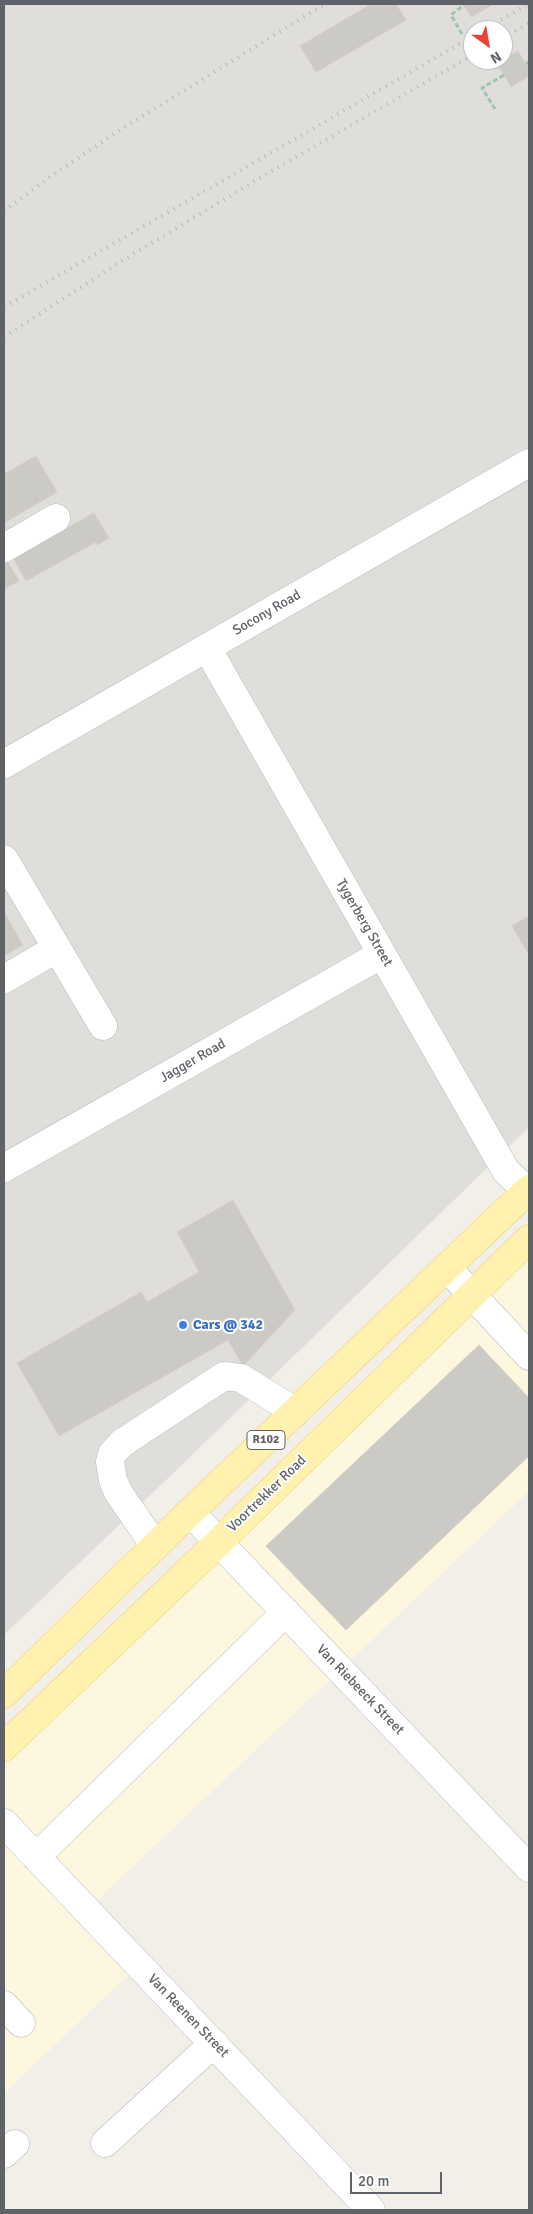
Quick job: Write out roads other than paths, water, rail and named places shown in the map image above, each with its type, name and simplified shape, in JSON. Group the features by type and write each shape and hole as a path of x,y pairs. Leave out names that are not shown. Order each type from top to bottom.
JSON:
{"main road":[{"name":"R102","path":"4,1694 190,1512 528,1191"},
{"name":"Voortrekker Road","path":"4,1747 219,1542 529,1239"}],"street":[{"name":"Socony Road","path":"4,764 529,463"},
{"path":"4,548 56,518"},
{"name":"Tygerberg Street","path":"207,648 506,1171 528,1191"},
{"path":"4,859 103,1026"},
{"path":"4,979 56,948"},
{"name":"Jagger Road","path":"4,1168 382,954"},
{"path":"447,1268 529,1356"},
{"path":"155,1546 118,1492 113,1480 110,1462 112,1454 122,1443 224,1376 241,1378 296,1412"},
{"name":"Van Riebeeck Street","path":"190,1512 529,1868"},
{"path":"36,1857 286,1612"},
{"name":"Van Reenen Street","path":"4,1823 371,2210"},
{"path":"105,2143 214,2043"}],"railway":[{"path":"4,211 50,177 123,128 325,4"},
{"path":"501,20 529,4"},
{"path":"513,32 529,23"},
{"path":"4,307 463,42"},
{"path":"4,337 120,262 270,172 463,61"}],"place":[{"name":"Cars @ 342","path":"183,1325"}]}
